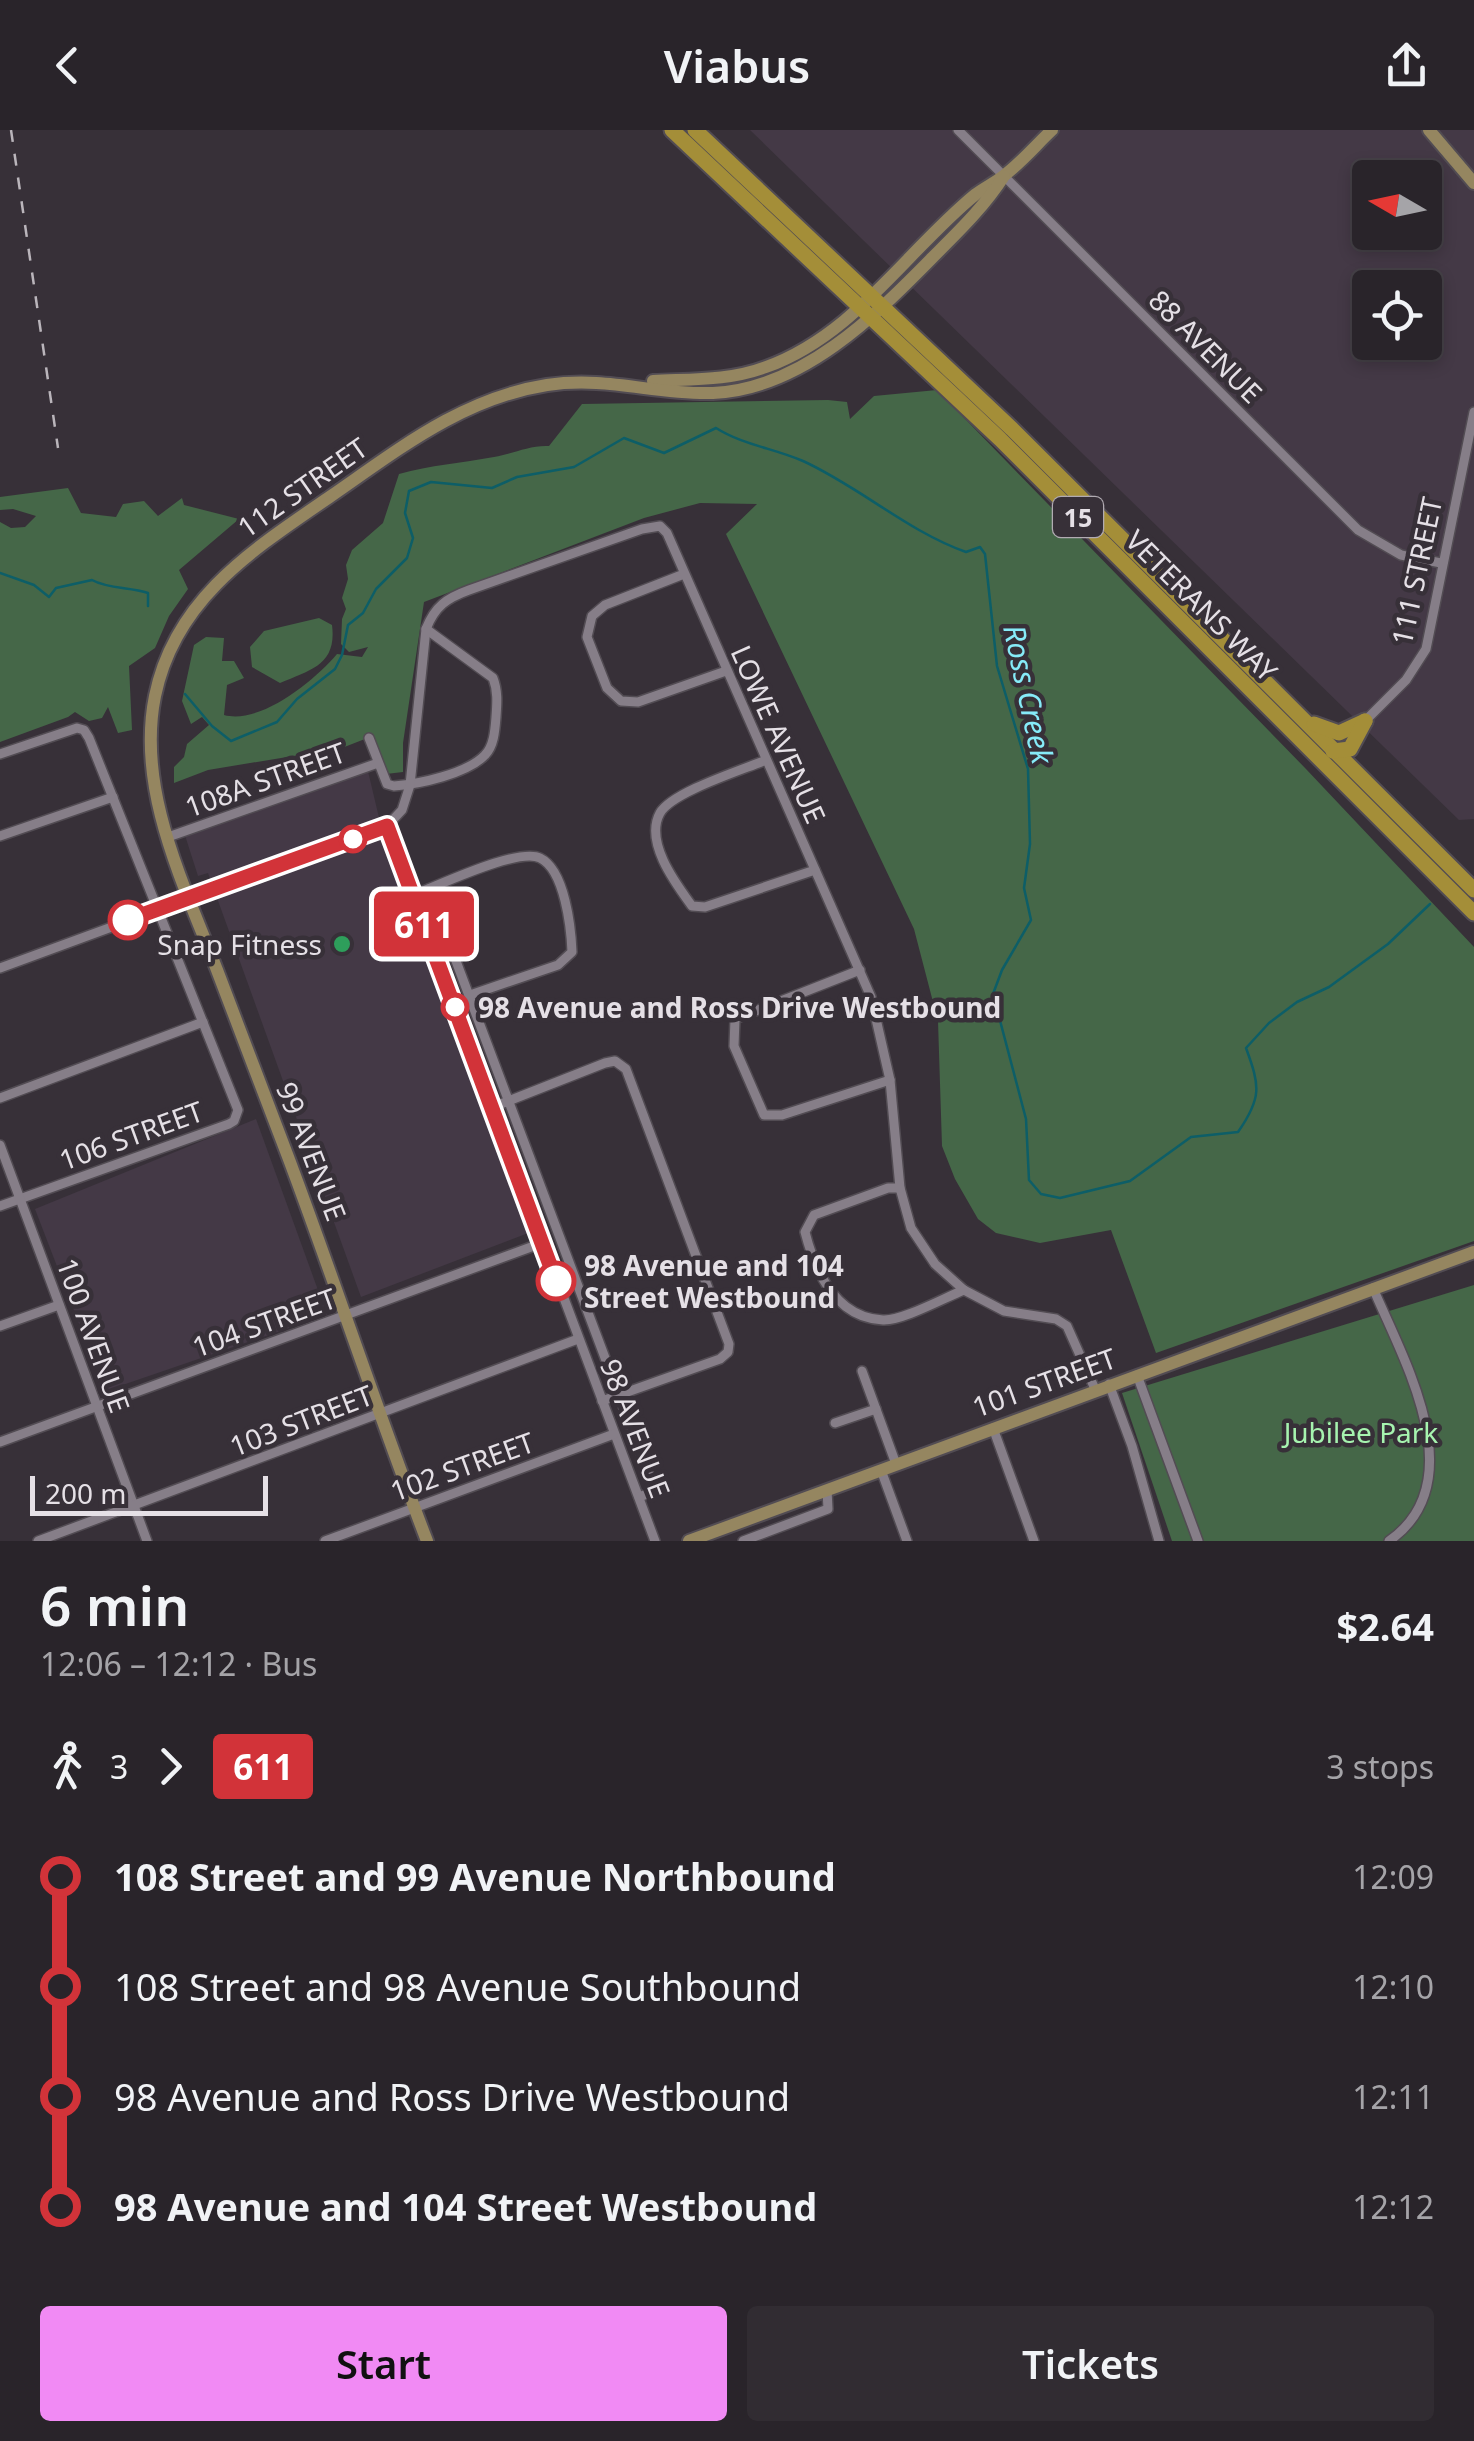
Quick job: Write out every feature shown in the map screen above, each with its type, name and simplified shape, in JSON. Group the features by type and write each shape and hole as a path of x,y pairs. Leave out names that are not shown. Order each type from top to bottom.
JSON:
{"main road":[{"name":"VETERANS WAY","path":"672,130 1012,429 1474,890"},
{"name":"VETERANS WAY","path":"695,130 1474,913"},
{"name":"112 STREET","path":"153,778 152,713 164,663 196,605 239,561 461,411 528,388 581,382 710,379 762,369 816,341 872,308 987,202 1004,176 1052,130"},
{"path":"1430,130 1474,183"},
{"path":"1302,718 1332,732 1346,731 1366,721"},
{"path":"1314,752 1350,750 1366,721"},
{"name":"99 AVENUE","path":"153,778 190,900 427,1541"},
{"name":"101 STREET","path":"689,1541 1474,1252"},
{"name":"101 STREET","path":"1416,1273 1474,1262"}],"street":[{"name":"88 AVENUE","path":"958,130 1358,530 1402,555 1441,563"},
{"name":"111 STREET","path":"1366,721 1406,680 1426,649 1474,412"},
{"name":"LOWE AVENUE","path":"426,629 449,598 647,527 660,526 665,530 871,997 890,1080 900,1188 906,1214 922,1247 934,1264 964,1290 1004,1310 1056,1319 1067,1326 1102,1387"},
{"path":"684,574 605,605 592,616 587,637 606,688 620,701 638,702 726,671"},
{"path":"0,968 387,826 402,810 410,785 426,629"},
{"path":"369,738 388,784 410,785 449,774 484,757 493,741 497,689 493,678 426,629"},
{"path":"0,754 81,729 89,738 203,1022 0,1098"},
{"path":"766,760 677,798 660,813 657,833 666,871 692,906 705,908 815,870"},
{"name":"108A STREET","path":"168,837 378,762"},
{"path":"0,836 113,797"},
{"name":"98 AVENUE","path":"387,826 655,1541"},
{"path":"413,895 520,855 541,858 552,870 570,913 572,952 558,964 470,995"},
{"path":"429,889 655,1491 639,1497"},
{"path":"860,970 735,1019 734,1046 764,1116 782,1115 890,1080"},
{"name":"106 STREET","path":"0,1206 234,1121 236,1106 203,1022"},
{"path":"493,1108 615,1060 626,1069 729,1344 728,1352 720,1359 602,1401"},
{"name":"100 AVENUE","path":"0,1146 146,1541"},
{"path":"900,1188 888,1188 814,1215 805,1232 825,1286 848,1307 884,1320 964,1290"},
{"name":"104 STREET","path":"0,1442 542,1243"},
{"path":"1373,1288 1425,1410 1434,1446 1430,1488 1416,1516 1389,1541"},
{"path":"0,1326 59,1305"},
{"name":"103 STREET","path":"38,1541 578,1339"},
{"path":"862,1370 896,1464"},
{"path":"1137,1374 1198,1541"},
{"path":"1102,1387 1132,1446 1159,1541"},
{"path":"835,1423 876,1409"},
{"path":"993,1428 1034,1541"},
{"name":"102 STREET","path":"326,1541 614,1434"},
{"path":"881,1470 907,1541"},
{"path":"743,1541 828,1509 827,1490"}],"shaded area":[{"path":"750,130 1474,130 1474,819 1459,820"},
{"path":"367,767 385,843 531,1232 361,1297 208,873 198,876 182,826"},
{"path":"256,1119 327,1315 105,1391 35,1209"}],"green space":[{"path":"937,390 1474,947 1474,1241 1156,1353 1111,1230 1040,1243 996,1233 978,1219 942,1146 938,1021 914,929 726,534 757,504 700,503 644,518 424,602 403,743 403,772 386,774 370,737 306,762 287,757 208,770 174,783 174,767 184,757 187,744 209,725 202,717 191,724 182,701 194,645 206,637 224,638 222,661 234,661 244,678 227,685 224,715 238,716 270,707 285,698 337,654 362,657 368,647 349,652 341,644 346,565 352,550 383,523 399,474 549,446 582,404 828,400 847,402 850,419 874,396"},
{"path":"68,488 81,513 116,517 123,504 144,501 158,516 182,498 184,505 239,519 179,570 188,589 169,616 155,648 129,666 132,730 118,733 108,707 102,718 89,721 75,712 0,742 0,522 11,528 25,527 36,516 13,509 0,510 0,497"},
{"path":"319,618 332,625 333,638 320,664 280,683 252,667 250,647 264,631"},
{"name":"Jubilee Park","path":"1474,1285 1474,1541 1172,1541 1122,1393"}],"waterway":[{"name":"Ross Creek","path":"185,694 212,726 231,741 277,722 297,699 335,669 348,625 363,613 376,589 407,558 413,538 405,513 409,491 431,482 492,488 517,477 574,467 624,438 664,453 716,428 824,472 944,543 966,552 980,547 985,554 997,666 1028,769 1030,844 1024,888 1031,920 993,994 1026,1119 1029,1180 1041,1194 1060,1198 1130,1181 1191,1137 1238,1132 1251,1110 1256,1091 1246,1048 1269,1023 1297,1002 1329,987 1388,944 1430,904"},
{"name":"Ross Creek","path":"0,573 34,585 49,597 56,588 92,580 148,593 148,606"}],"railway":[{"path":"11,130 58,448"}],"bus line":[{"name":"611","path":"128,920 387,826 556,1281"}],"place":[{"name":"Snap Fitness","path":"342,944"},
{"name":"98 Avenue and Ross Drive Westbound","path":"455,1007"},
{"name":"98 Avenue and 104 Street Westbound","path":"556,1281"}]}
